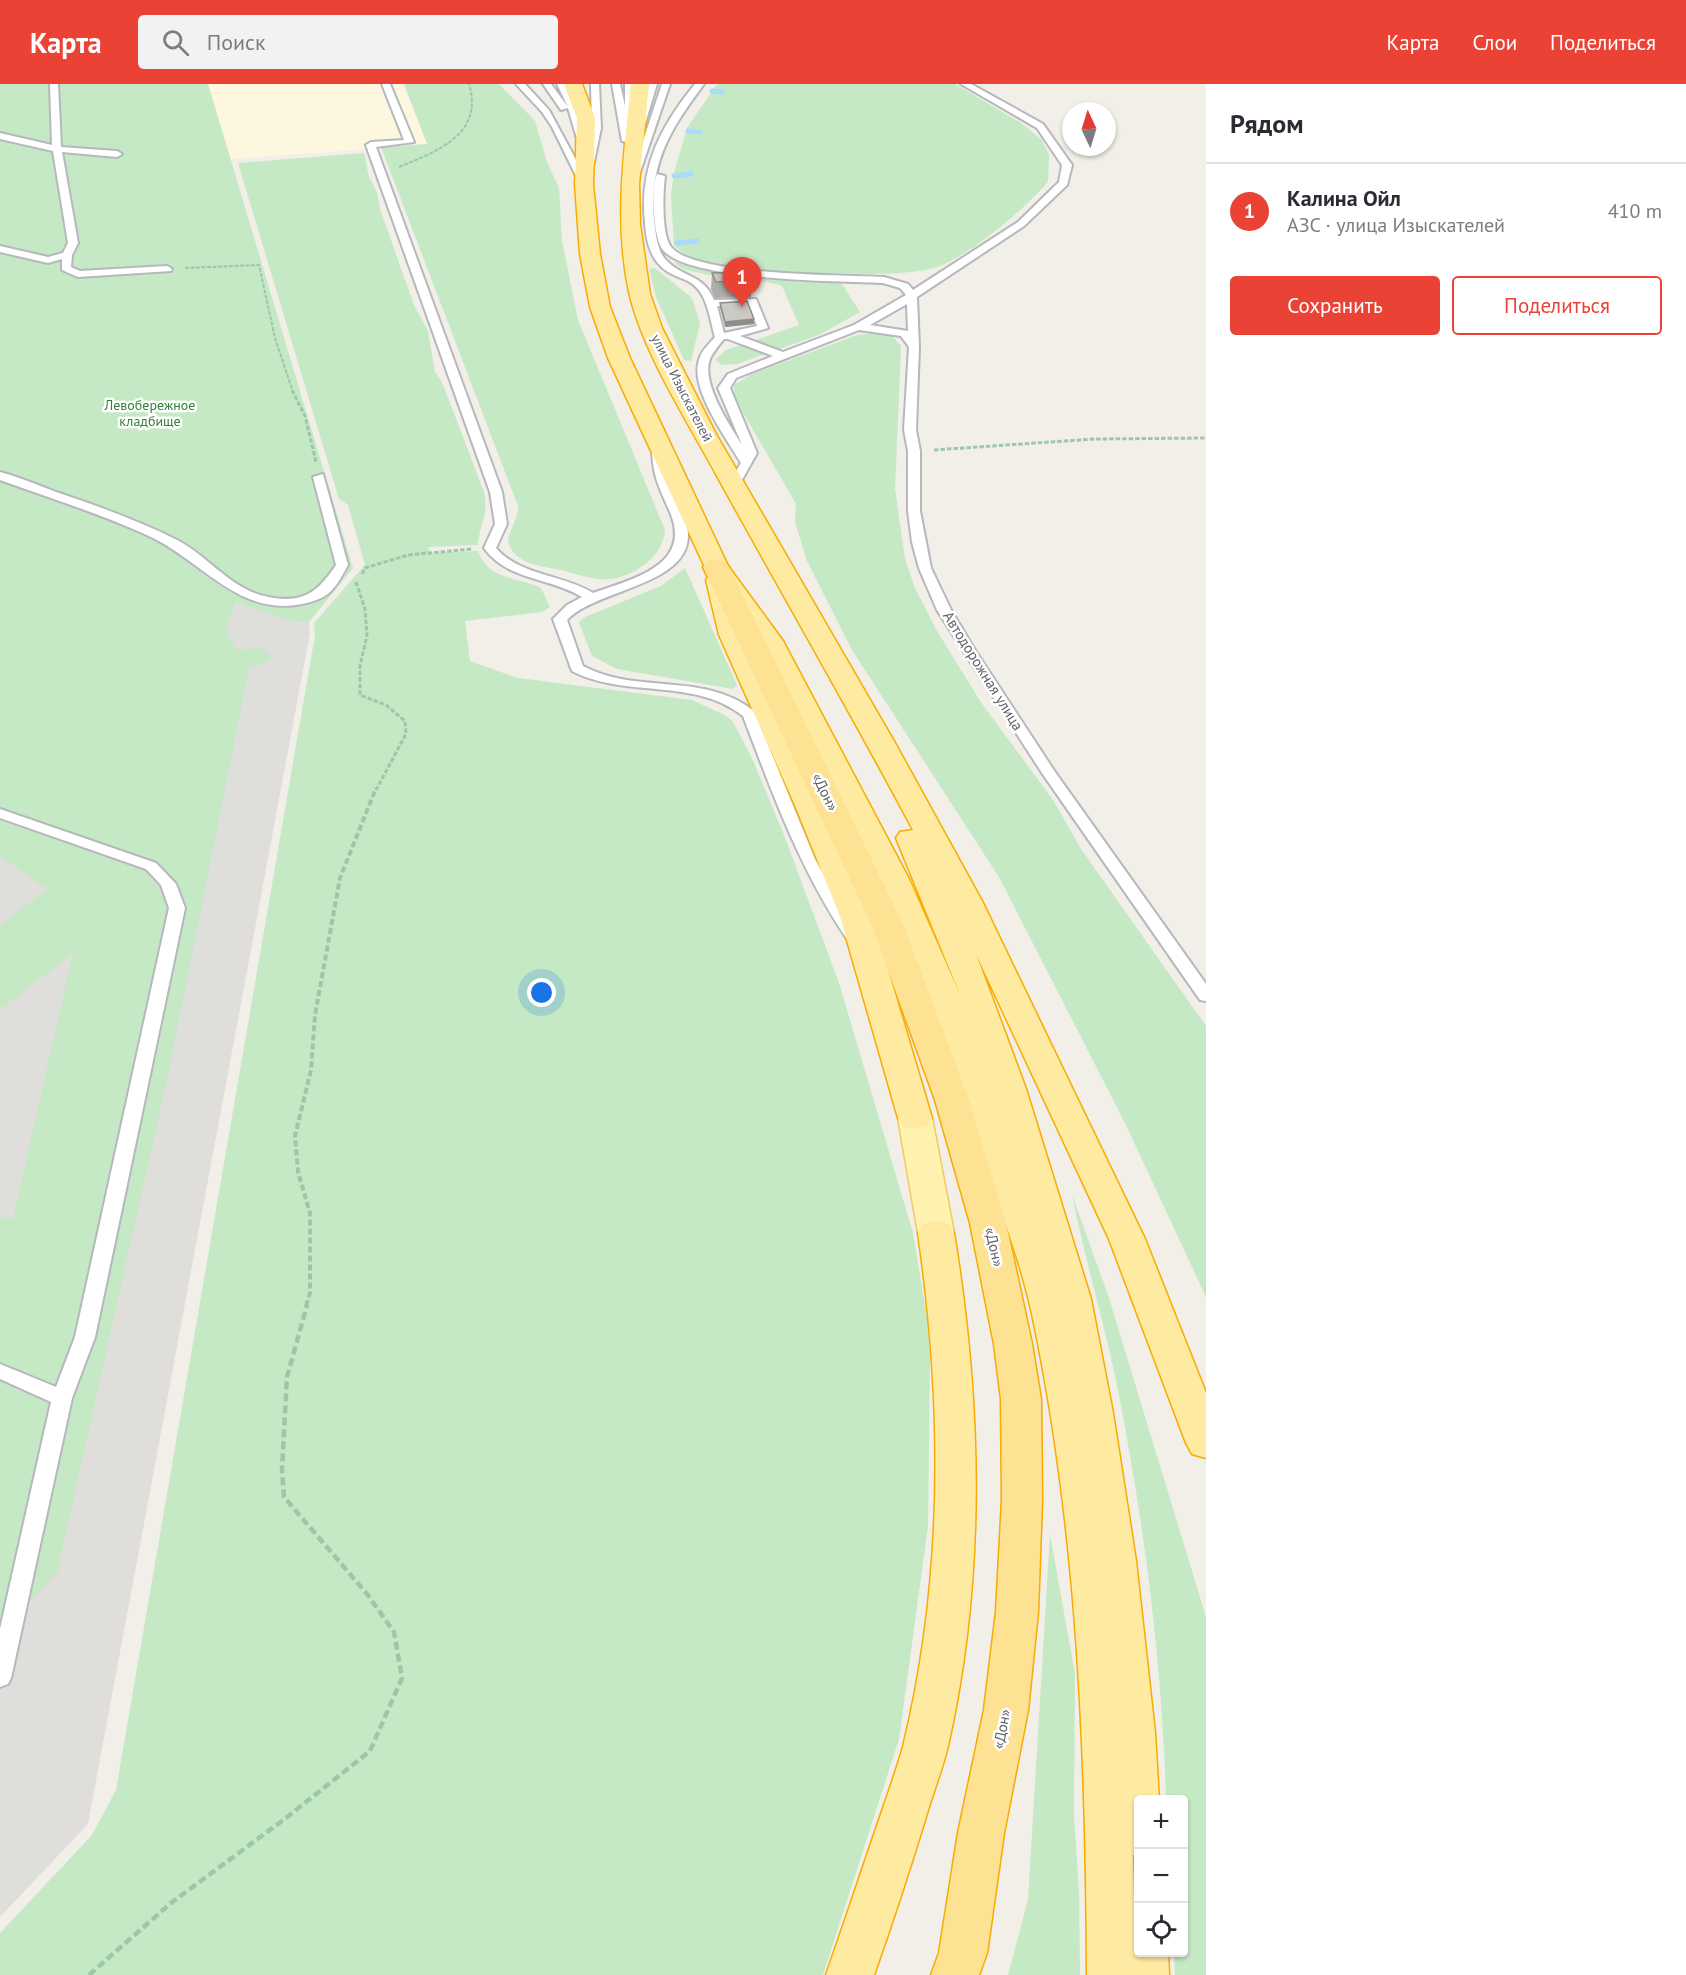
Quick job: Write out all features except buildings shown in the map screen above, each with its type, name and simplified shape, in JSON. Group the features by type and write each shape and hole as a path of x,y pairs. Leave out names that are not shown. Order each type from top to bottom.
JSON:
{"highway":[{"name":"улица Изыскателей","path":"641,86 638,136 630,184 632,252 640,294 648,319 673,375 833,663"},
{"path":"574,87 586,118 584,183 590,254 600,307 619,358 716,567 770,641 894,879 949,1008 1036,1261 1050,1311 1068,1402 1092,1571 1109,1816 1111,1975"},
{"path":"716,567 732,635 809,803 856,916 871,960 915,1118"},
{"name":"«Дон»","path":"716,567 888,926 952,1100 988,1223 1012,1333 1021,1399 1022,1500 1017,1612 1006,1710 981,1833 963,1953 955,1975"},
{"path":"833,663 881,743 967,901 1127,1239 1206,1443"},
{"path":"833,663 968,972 1009,1089 1072,1299 1094,1413 1115,1561 1133,1733 1136,1795"},
{"path":"850,1975 872,1914 927,1740 948,1611 957,1500 952,1369 945,1286 936,1233"},
{"path":"1144,1957 1145,1975"}],"main road":[{"path":"915,1118 936,1233"}],"lane":[{"path":"54,84 57,149 73,243 67,255 66,268 78,274 166,269"},
{"path":"386,84 409,142 371,145 496,492 501,524 490,548 499,561 516,571 572,586 592,598"},
{"path":"518,84 578,124"},
{"path":"532,84 552,106"},
{"path":"546,84 552,106 584,183"},
{"path":"584,183 596,146 597,84"},
{"path":"616,84 638,136"},
{"path":"638,136 691,84"},
{"path":"700,84 673,117 667,128 647,186 647,205 655,251 667,268 700,285 728,333 782,356"},
{"path":"734,484 751,453 724,388 732,376 858,327 1021,224 1064,183 1067,165 1058,147 1040,126 965,84"},
{"path":"638,136 666,85"},
{"path":"574,87 597,118"},
{"path":"574,87 578,124 585,149"},
{"path":"638,136 673,93"},
{"path":"667,128 658,190 666,249 673,254 707,266 736,271 896,282 904,286 912,295"},
{"path":"0,136 57,149 117,154"},
{"path":"0,249 48,260 67,255"},
{"path":"858,278 916,277 946,270 961,262"},
{"name":"Автодорожная улица","path":"912,295 914,347 910,430 914,451 914,511 918,542 925,568 944,610 1049,773 1206,996"},
{"path":"709,303 752,301 763,328 747,328 728,333 703,360 701,372 713,402 747,463"},
{"path":"858,327 904,333 914,347"},
{"path":"658,445 659,472 682,535 681,548 671,560 655,571 622,588 572,607 560,619 577,668 598,678 688,690 739,702 749,714 793,825 834,911 871,960"},
{"path":"0,476 136,526 177,545 200,561 226,585 262,601 278,602 311,597 326,589 342,565 319,477"},
{"path":"0,813 151,866 166,878 174,892 177,908 85,1337 62,1398 0,1678"},
{"path":"0,1371 62,1398"}],"path":[{"path":"382,174 428,156 462,133 473,116 473,92 469,84"},
{"path":"166,269 259,265 275,338 291,388 305,416 319,477"},
{"path":"914,451 1094,439 1206,438"},
{"path":"89,1975 171,1903 286,1818 370,1751 402,1678 394,1632 367,1594 284,1497 282,1469 287,1377 310,1293 310,1213 298,1172 295,1136 311,1070 315,1015 340,878 361,822 384,772 406,734 405,721 386,705 360,695 360,665 367,636 365,609 356,583 365,568 408,555 490,548"}],"shaded area":[{"path":"208,84 402,84 429,145 231,159"},
{"path":"0,519 292,622 309,622 310,633 88,1824 0,1917"}],"green space":[{"name":"Левобережное кладбище","path":"0,84 208,84 353,568 309,622 292,622 235,602 226,629 237,650 263,647 271,659 249,669 165,1089 57,1573 0,1631 0,1217 13,1219 73,953 0,1010 0,925 47,889 0,856"},
{"path":"404,84 499,84 535,121 547,162 559,188 562,241 578,320 665,530 658,551 650,560 631,573 620,577 597,579 539,566 518,557 509,545 508,541 518,506 381,147 427,144"},
{"path":"717,84 955,84 1021,123 1042,140 1049,155 1048,182 997,230 966,252 937,267 892,273 825,274 757,271 710,264 690,257 674,245 671,195 674,173 687,128"},
{"path":"364,153 369,177 377,192 380,209 414,305 428,331 435,372 442,382 484,492 485,513 478,545 428,547 431,553 478,551 483,561 496,573 541,588 550,607 542,612 465,621 470,661 518,678 692,700 725,715 733,722 752,758 784,835 839,983 913,1233 928,1324 930,1361 928,1526 899,1739 823,1975 0,1975 0,1933 92,1835 116,1790 315,635 314,623 365,565 348,505 339,499 238,163"},
{"path":"675,262 708,271 836,281 842,284 860,312 819,335 737,364 722,365 715,360 726,350 799,325 782,286 691,271 680,267"},
{"path":"655,268 692,298 700,323 691,361 684,360 656,297 649,269"},
{"path":"873,333 892,336 901,346 895,489 905,559 915,588 936,629 980,701 1053,800 1081,849 1206,1026 1206,1297 1126,1125 999,877 852,650 807,561 795,522 796,504 734,397 734,385 752,374 857,335"},
{"path":"685,568 737,685 733,689 617,669 592,656 579,622 585,617 661,586"},
{"path":"1072,1195 1108,1295 1206,1617 1206,1975 1175,1975 1174,1957 1188,1957 1188,1795 1166,1795 1156,1643 1143,1540 1117,1385"},
{"path":"1050,1534 1075,1674 1074,1815 1079,1892 1080,1975 1008,1975 1028,1900"}],"waterway":[{"path":"712,91 722,92"},
{"path":"688,131 700,132"},
{"path":"674,176 691,174"},
{"path":"677,243 697,241"}],"place":[{"name":"Калина Ойл","path":"742,307"}]}
